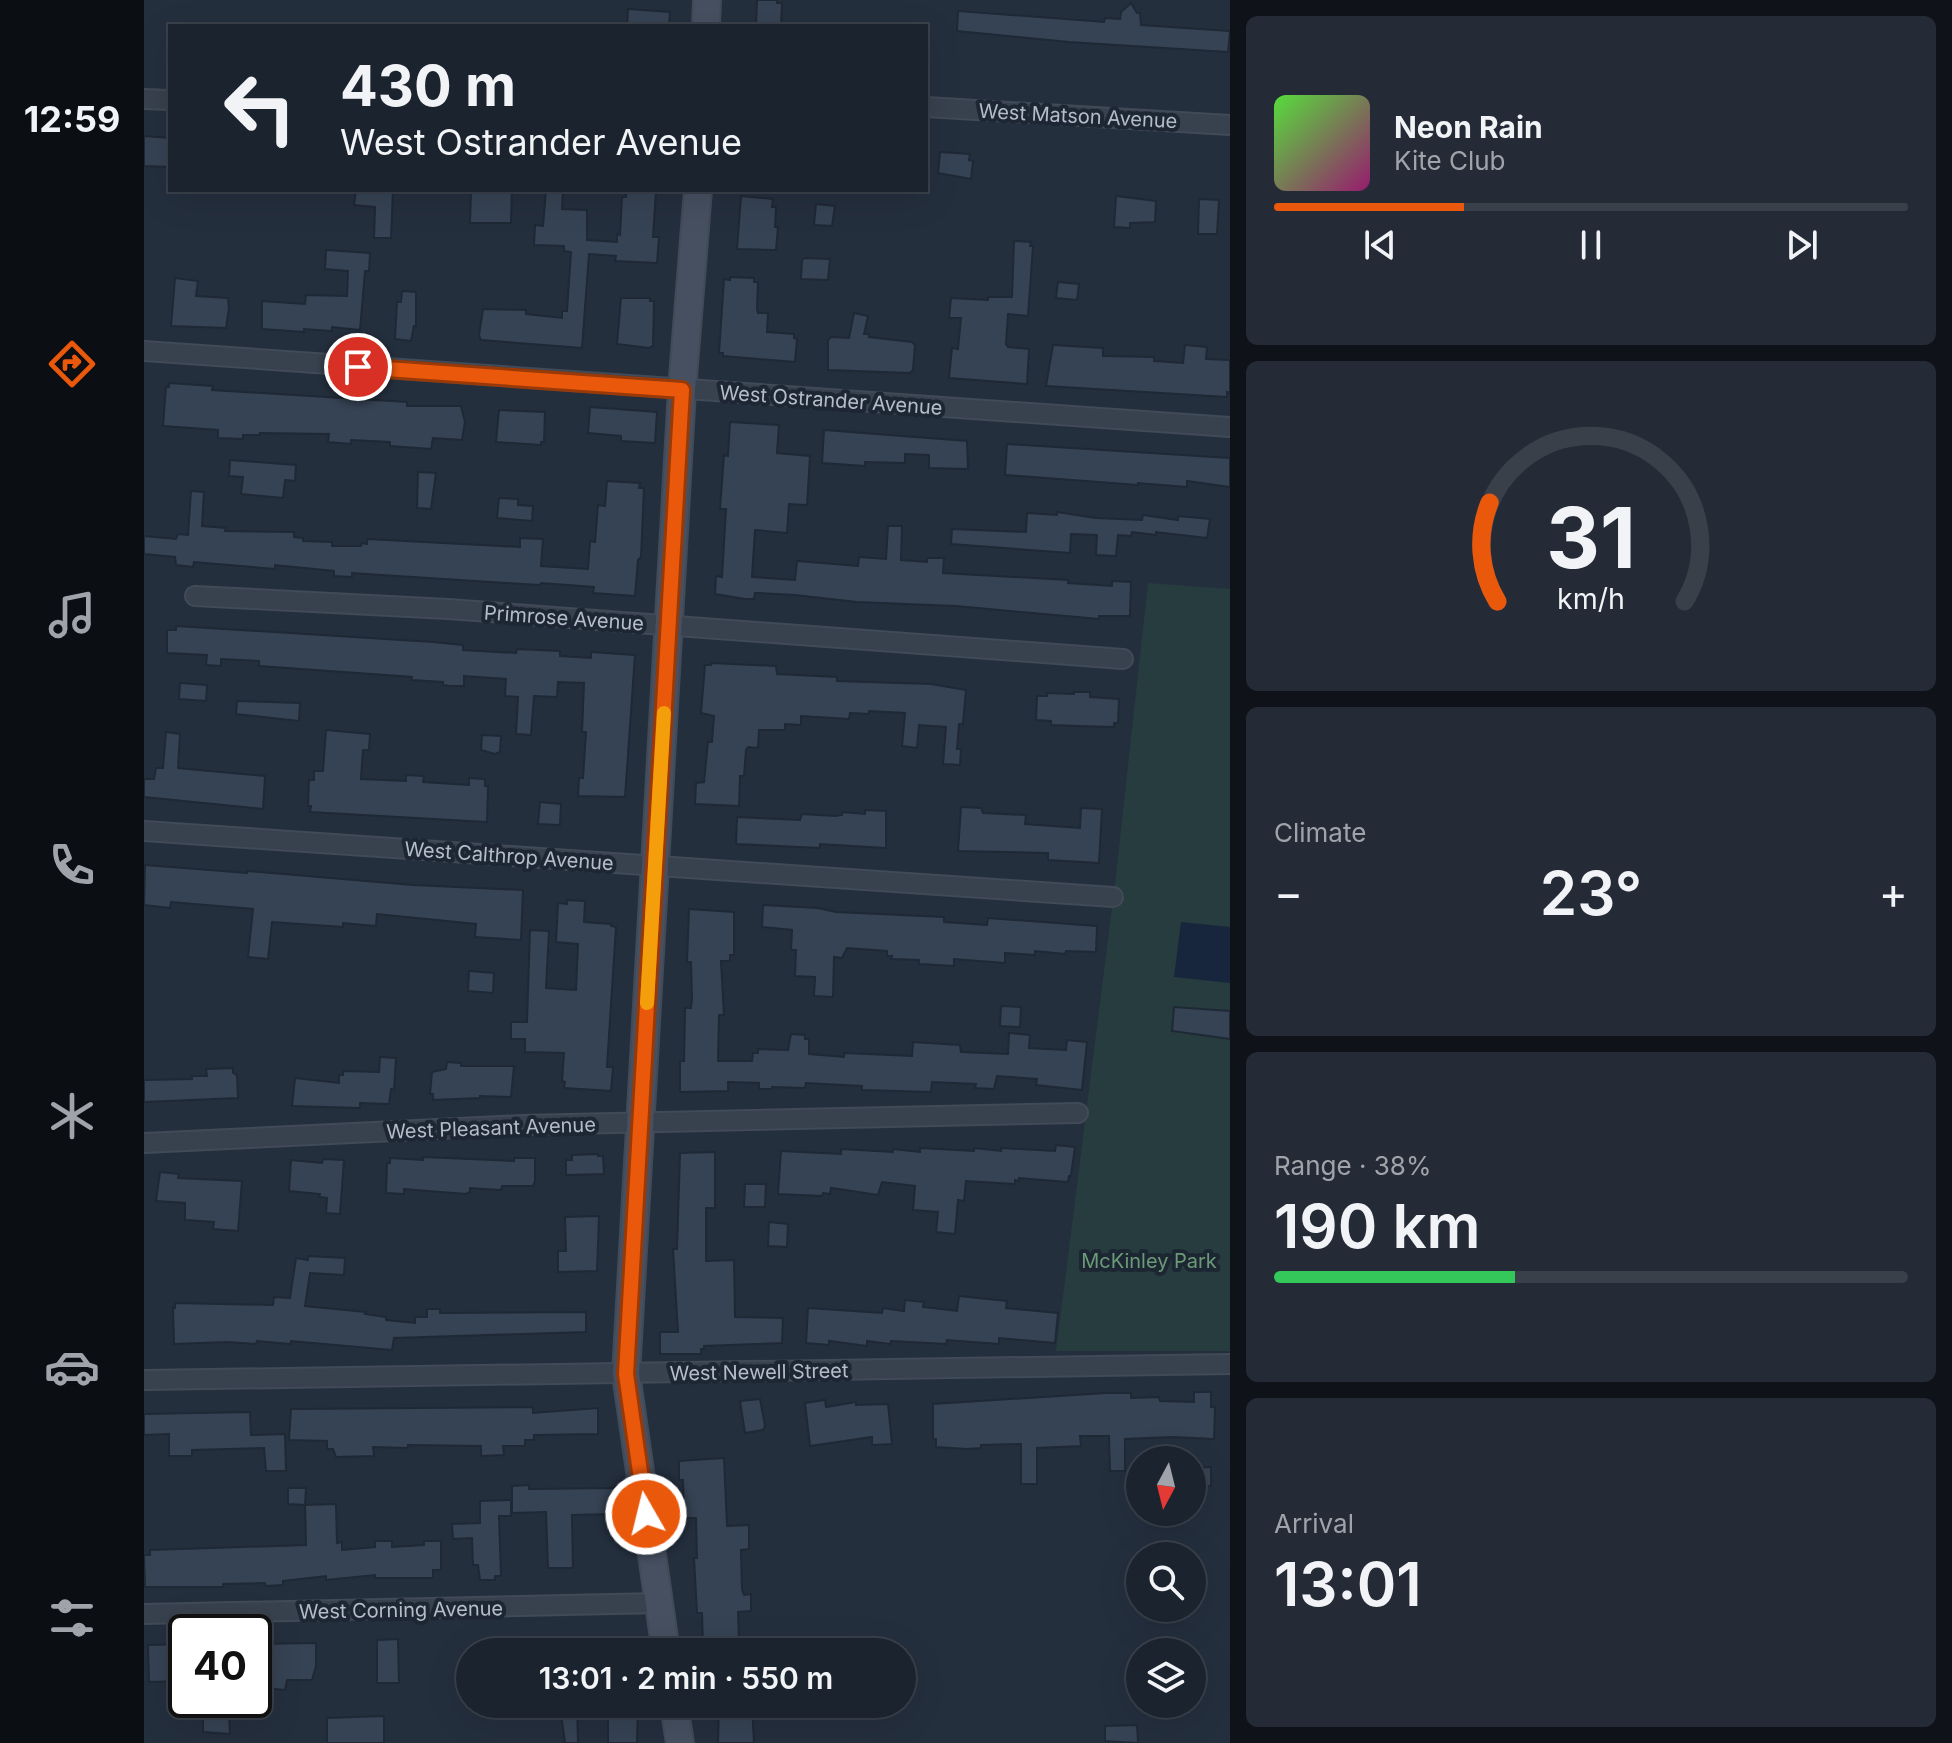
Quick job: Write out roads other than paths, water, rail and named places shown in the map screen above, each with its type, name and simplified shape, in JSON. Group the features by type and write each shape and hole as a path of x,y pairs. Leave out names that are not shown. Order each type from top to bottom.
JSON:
{"street":[{"path":"706,24 707,0"},
{"path":"144,99 168,100"},
{"name":"West Matson Avenue","path":"928,107 1230,125"},
{"path":"664,1638 626,1374 682,390 698,192"},
{"name":"West Ostrander Avenue","path":"144,351 1230,427"},
{"name":"Primrose Avenue","path":"195,596 448,609 1123,659"},
{"name":"West Calthrop Avenue","path":"144,831 1113,897"},
{"name":"West Pleasant Avenue","path":"144,1143 506,1126 1078,1113"},
{"name":"West Newell Street","path":"144,1380 1230,1364"},
{"name":"West Corning Avenue","path":"144,1614 659,1603"},
{"path":"676,1718 680,1743"}],"water":[{"path":"1181,922 1230,927 1230,983 1174,977"}],"park label":[{"name":"McKinley Park","path":"1149,1261"}]}
